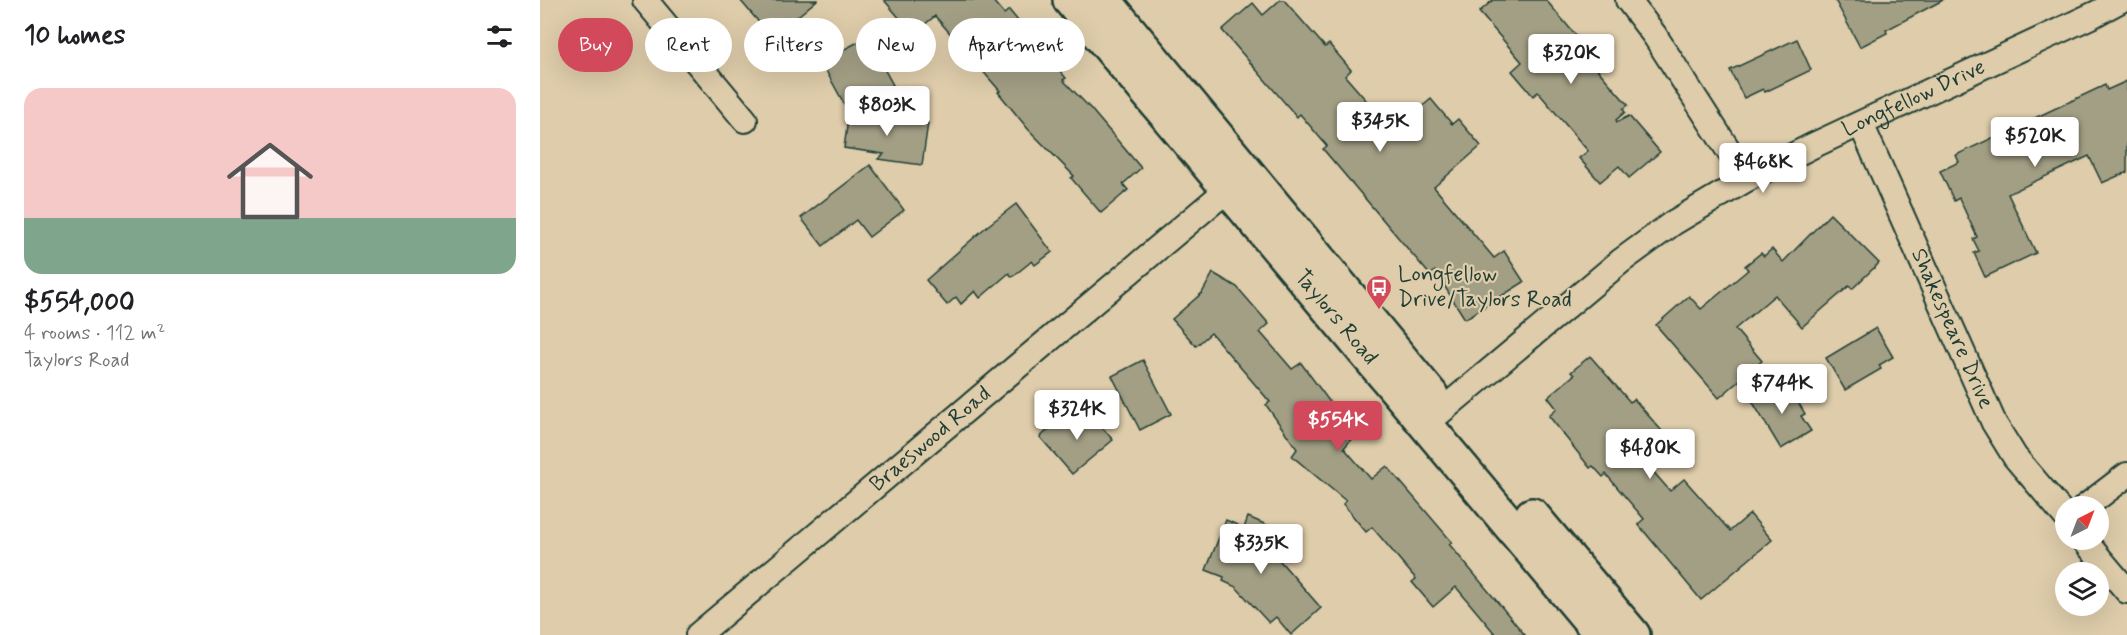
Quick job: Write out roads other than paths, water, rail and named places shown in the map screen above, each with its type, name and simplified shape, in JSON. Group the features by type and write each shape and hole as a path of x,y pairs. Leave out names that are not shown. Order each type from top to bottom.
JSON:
{"main road":[{"name":"Taylors Road","path":"1070,0 1237,181 1435,417 1633,635"},
{"name":"Taylors Road","path":"1104,0 1237,181"},
{"name":"Taylors Road","path":"1435,417 1602,635"}],"street":[{"path":"645,0 745,120"},
{"path":"1628,0 1655,36 1747,179"},
{"name":"Longfellow Drive","path":"1435,417 1621,261 1673,223 1747,179 2091,7 2121,0"},
{"name":"Shakespeare Drive","path":"1861,124 1994,423 2015,457 2055,504"},
{"name":"Braeswood Road","path":"698,635 1237,181"},
{"path":"2099,496 2127,475"},
{"path":"2092,550 2127,591"}],"place":[{"name":"Longfellow Drive/Taylors Road","path":"1379,311"}]}
